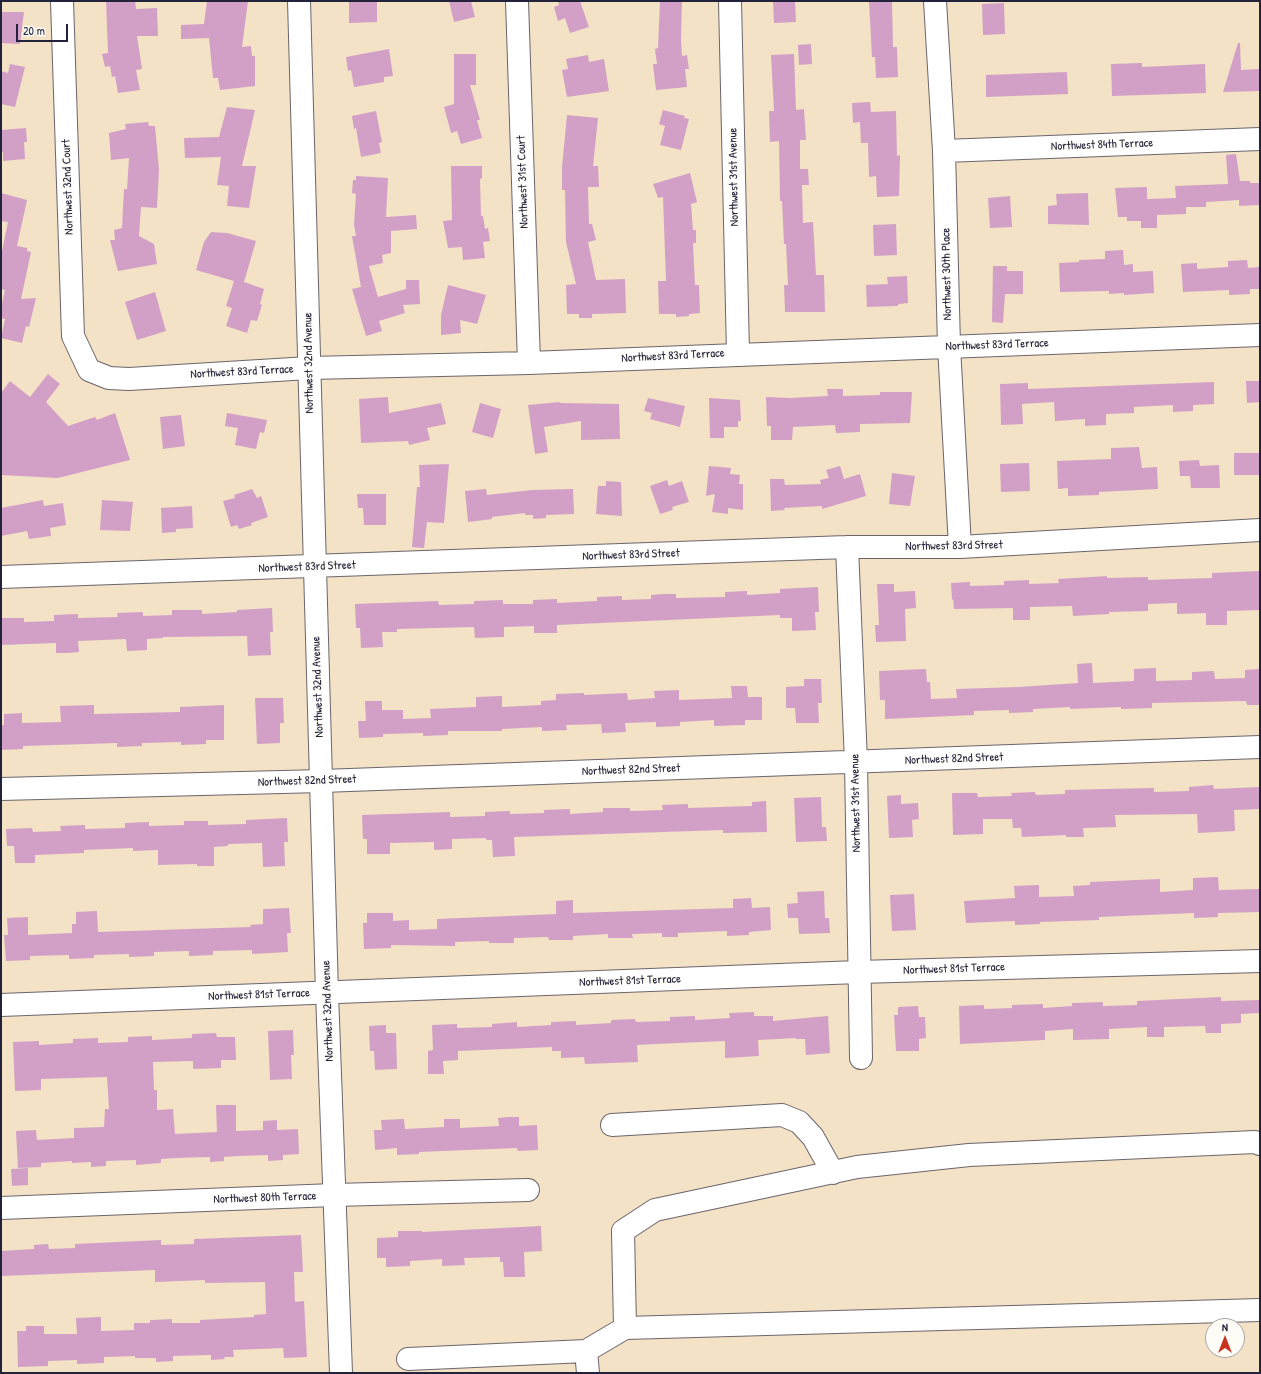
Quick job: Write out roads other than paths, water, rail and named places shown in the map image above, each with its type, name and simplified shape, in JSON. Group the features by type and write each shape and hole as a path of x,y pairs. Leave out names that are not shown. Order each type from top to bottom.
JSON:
{"street":[{"name":"Northwest 32nd Court","path":"62,1 73,336 89,370"},
{"name":"Northwest 32nd Avenue","path":"299,1 314,567 322,781 326,993 341,1373"},
{"name":"Northwest 31st Court","path":"517,1 529,363"},
{"name":"Northwest 31st Avenue","path":"730,1 738,354"},
{"name":"Northwest 30th Place","path":"935,1 944,151 949,346 960,547"},
{"name":"Northwest 84th Terrace","path":"944,151 1260,139"},
{"name":"Northwest 83rd Terrace","path":"89,370 109,378 129,379 309,368 529,363 1260,335"},
{"name":"Northwest 83rd Street","path":"1,577 847,547 960,547 1260,530"},
{"name":"Northwest 31st Avenue","path":"847,547 856,762 858,972 861,1058"},
{"name":"Northwest 82nd Street","path":"1,789 322,781 1260,747"},
{"name":"Northwest 81st Terrace","path":"1,1005 858,972 1260,961"},
{"path":"612,1125 782,1115 799,1122 813,1137 833,1173"},
{"path":"625,1328 623,1231 655,1210 857,1167 969,1155 1247,1142 1260,1144"},
{"name":"Northwest 80th Terrace","path":"1,1208 334,1195 528,1190"},
{"path":"408,1359 586,1351 625,1328 1260,1310"},
{"path":"586,1351 588,1373"}]}
